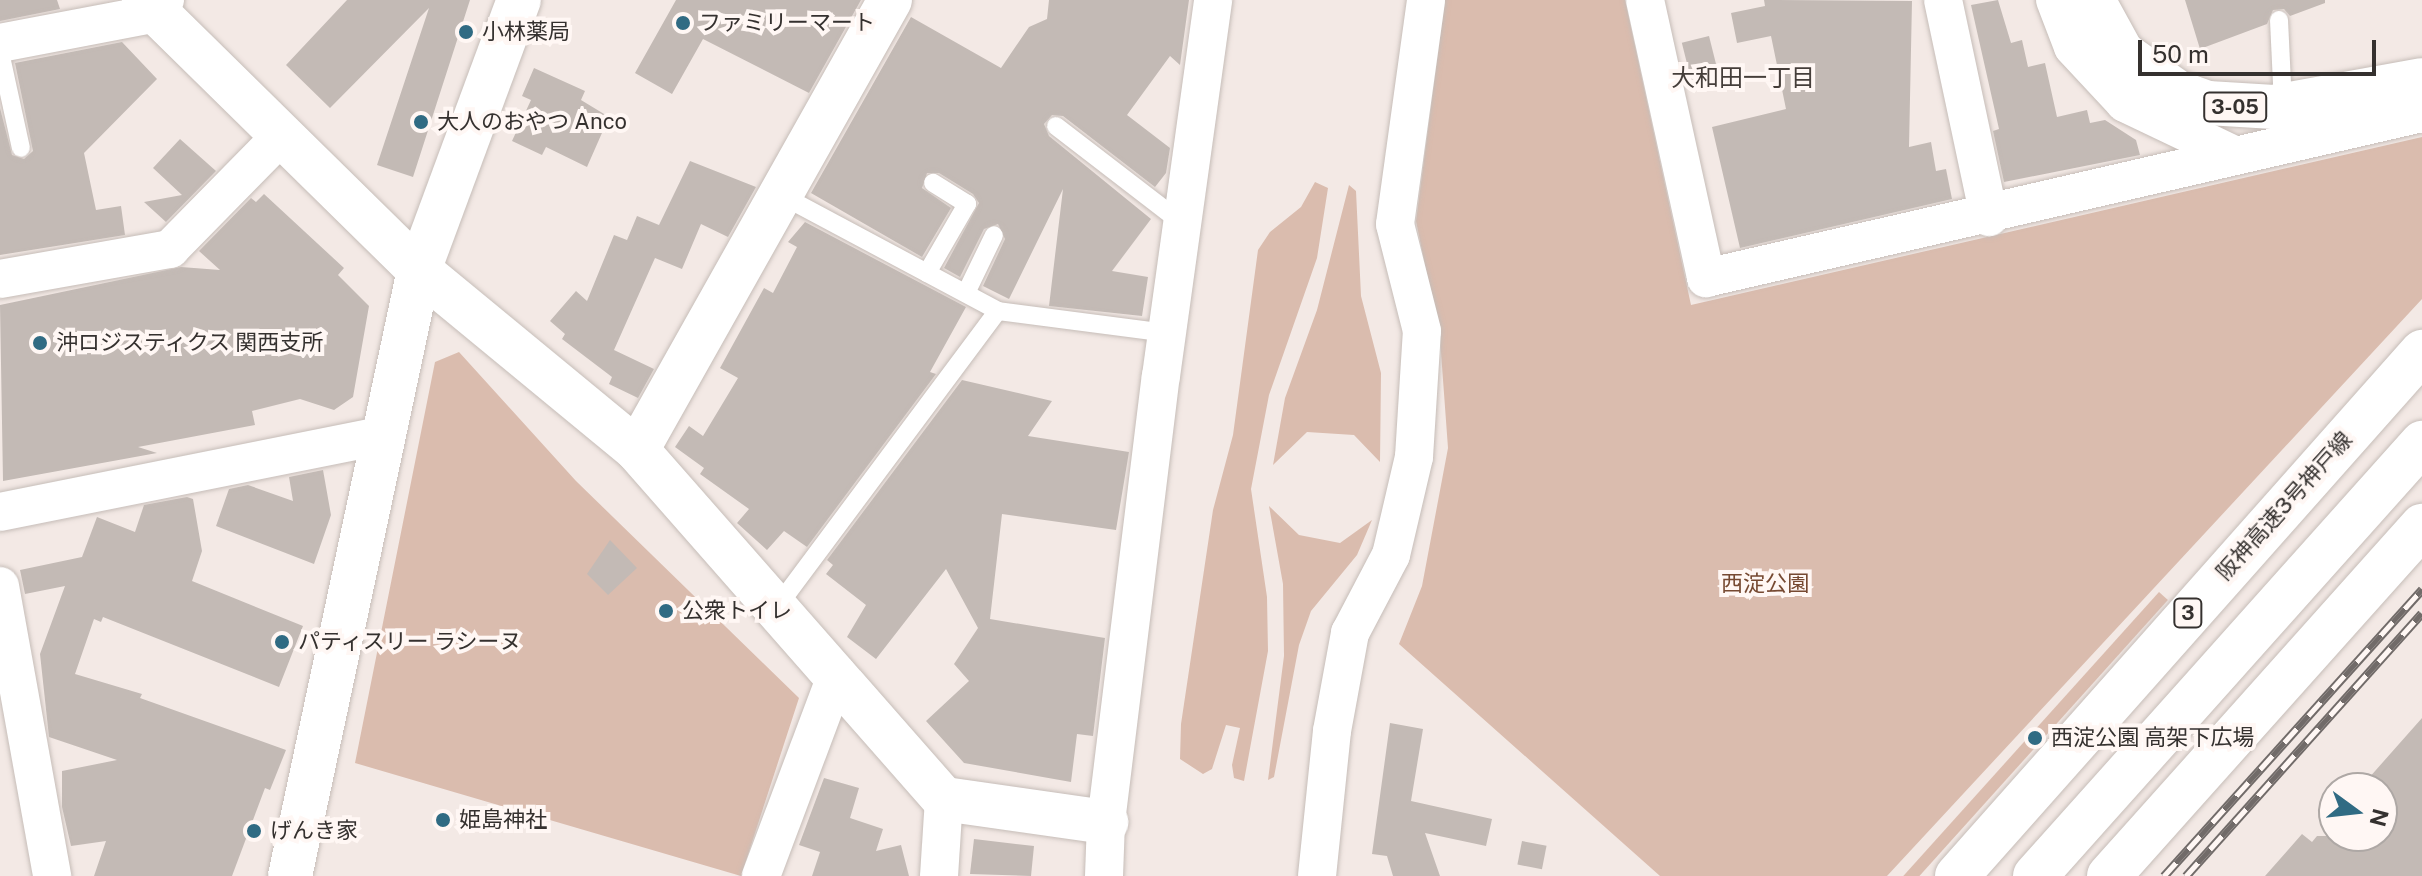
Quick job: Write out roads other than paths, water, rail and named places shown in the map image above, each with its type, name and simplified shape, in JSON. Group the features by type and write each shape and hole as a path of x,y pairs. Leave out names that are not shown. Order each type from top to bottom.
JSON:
{"main road":[{"path":"290,876 419,270 519,0"},
{"path":"637,450 890,0"},
{"name":"3-05","path":"2093,0 2122,53 2177,92 2241,108 2283,106 2422,80"},
{"path":"156,4 281,136 419,270 637,450 944,799 1106,822"},
{"name":"阪神高速3号神戸線","path":"1957,876 2422,352"},
{"path":"2035,876 2422,443"},
{"path":"2109,876 2422,526"}],"street":[{"path":"1104,876 1106,822 1167,333 1213,0"},
{"path":"1317,876 1332,731 1350,633 1391,555 1414,457 1422,331 1395,224 1426,0"},
{"path":"1645,0 1706,278 1989,217 2230,153 2422,113"},
{"path":"1943,0 1989,217"},
{"path":"2055,0 2073,47 2096,78 2125,103 2230,153"},
{"path":"0,43 156,4"},
{"path":"0,279 170,249 281,136"},
{"path":"0,512 384,435"},
{"path":"0,586 52,876"},
{"path":"761,876 837,674"},
{"path":"939,876 944,799"}],"lane":[{"path":"2279,20 2283,106"},
{"path":"0,52 21,148"},
{"path":"1056,126 1182,223"},
{"path":"927,273 967,204 933,183"},
{"path":"781,195 998,311 1167,333"},
{"path":"966,293 994,235"},
{"path":"777,607 998,311"}],"railway":[{"path":"2164,876 2422,589"},
{"path":"2186,876 2422,613"}],"place":[{"name":"ファミリーマート","path":"683,23"},
{"name":"小林薬局","path":"466,32"},
{"name":"大人のおやつ Anco","path":"421,122"},
{"name":"沖ロジスティクス 関西支所","path":"40,343"},
{"name":"公衆トイレ","path":"666,611"},
{"name":"パティスリー ラシーヌ","path":"282,642"},
{"name":"西淀公園 高架下広場","path":"2035,738"},
{"name":"姫島神社","path":"443,820"},
{"name":"げんき家","path":"254,831"}],"district":[{"name":"大和田一丁目","path":"1743,78"}],"park label":[{"name":"西淀公園","path":"1765,584"}]}
